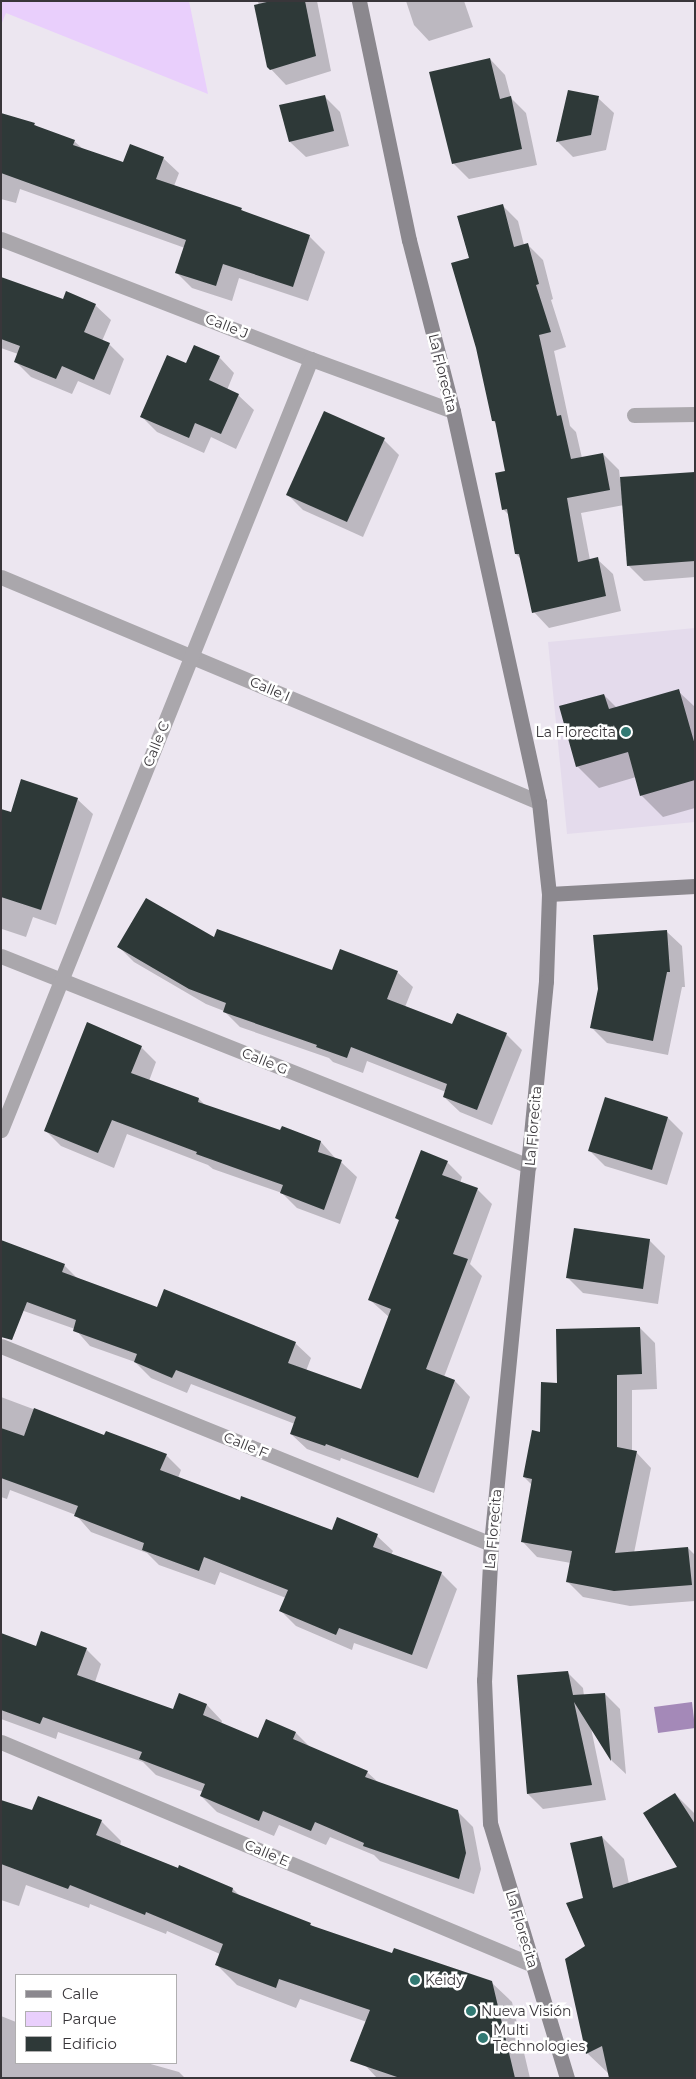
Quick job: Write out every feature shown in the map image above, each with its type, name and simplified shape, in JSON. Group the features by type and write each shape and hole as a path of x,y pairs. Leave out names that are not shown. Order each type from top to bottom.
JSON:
{"main road":[{"name":"La Florecita","path":"359,1 409,240 453,411 538,802 549,894 546,981 491,1544 484,1680 490,1823 567,2078"},
{"path":"549,894 695,886"}],"street":[{"name":"Calle J","path":"1,239 311,359 453,411"},
{"name":"Calle C","path":"1,1130 311,359"},
{"path":"634,415 695,414"},
{"name":"Calle I","path":"1,577 538,802"},
{"name":"Calle G","path":"1,956 529,1166"},
{"name":"Calle F","path":"1,1346 491,1544"},
{"name":"Calle E","path":"1,1742 533,1964"}],"shaded area":[{"name":"La Florecita","path":"695,628 695,822 567,834 548,642"},
{"path":"692,1702 695,1728 658,1733 654,1707"}],"green space":[{"path":"1,1 189,1 208,94 6,13 1,25"}],"building":[{"path":"271,1 305,1 316,56 270,70 267,67 254,5"},
{"path":"490,58 500,99 511,96 522,149 452,164 429,72"},
{"path":"568,90 599,96 591,135 556,142"},
{"path":"325,95 334,131 289,142 279,105"},
{"path":"1,113 35,123 34,125 75,140 73,145 123,162 130,144 164,157 156,179 242,208 241,210 310,235 293,287 223,264 216,286 175,273 186,240 1,173"},
{"path":"503,204 514,247 528,243 539,284 536,285 551,332 539,335 557,416 561,415 571,459 603,453 610,490 567,498 578,562 598,557 606,596 532,613 519,554 515,554 507,509 502,510 495,473 505,471 495,421 492,421 476,348 451,263 469,258 457,216"},
{"path":"1,277 63,299 66,291 96,304 84,332 110,343 94,380 62,366 56,379 14,362 20,346 1,339"},
{"path":"194,345 220,356 209,380 239,394 221,434 195,423 189,438 140,417 167,355 186,363"},
{"path":"324,411 385,438 347,522 286,495"},
{"path":"695,472 695,561 627,566 620,477"},
{"path":"679,689 695,745 695,780 640,796 628,752 576,767 559,706 604,694 609,709"},
{"path":"21,779 78,798 41,910 1,897 1,809 11,812"},
{"path":"146,898 214,937 217,929 332,970 340,949 398,971 387,999 452,1024 457,1013 507,1033 477,1110 443,1097 447,1084 351,1047 347,1058 316,1047 317,1045 223,1012 226,1003 189,989 117,947"},
{"path":"667,930 670,972 667,972 653,1041 590,1028 598,989 593,935"},
{"path":"87,1022 142,1046 131,1073 199,1098 198,1102 280,1130 282,1126 321,1141 318,1152 342,1160 324,1210 280,1193 283,1185 196,1154 197,1152 112,1120 98,1153 44,1131"},
{"path":"605,1097 668,1117 652,1170 588,1151"},
{"path":"421,1150 448,1161 442,1175 478,1188 453,1254 468,1259 426,1369 455,1380 418,1478 326,1444 325,1446 290,1434 296,1417 176,1370 172,1378 134,1362 137,1354 73,1331 76,1320 27,1302 12,1340 1,1337 1,1240 65,1264 62,1272 157,1307 164,1289 296,1342 288,1363 361,1389 391,1309 368,1300 399,1220 395,1218"},
{"path":"574,1228 650,1239 643,1289 566,1278"},
{"path":"640,1327 642,1374 617,1375 617,1447 637,1451 615,1553 688,1547 692,1585 614,1591 566,1582 572,1551 521,1542 532,1479 523,1477 532,1430 540,1432 541,1382 557,1383 556,1329"},
{"path":"34,1408 104,1435 106,1431 167,1454 160,1470 240,1500 241,1496 332,1530 337,1517 378,1534 373,1547 442,1572 412,1655 339,1628 336,1635 279,1611 288,1590 204,1557 199,1571 142,1550 144,1543 74,1516 78,1506 1,1478 1,1428 24,1436"},
{"path":"41,1631 87,1648 77,1675 173,1709 179,1693 207,1704 203,1715 258,1738 266,1719 296,1732 293,1739 368,1771 365,1777 458,1810 466,1853 459,1879 363,1846 364,1843 315,1822 311,1831 263,1811 259,1821 200,1796 205,1784 139,1759 142,1752 43,1717 40,1724 1,1710 1,1633 36,1646"},
{"path":"568,1671 573,1695 605,1693 611,1761 574,1702 592,1785 527,1794 517,1675"},
{"path":"675,1793 695,1824 695,2078 609,2078 602,2046 586,2054 565,1959 585,1946 566,1903 583,1898 570,1843 602,1836 613,1888 677,1867 643,1813"},
{"path":"38,1796 102,1820 96,1835 178,1868 179,1865 233,1888 232,1892 311,1923 310,1925 392,1953 394,1948 492,1981 515,2078 400,2078 350,2061 370,2010 279,1979 276,1988 215,1965 223,1944 146,1912 145,1915 70,1885 68,1889 1,1864 1,1800 32,1810"}],"place":[{"name":"La Florecita","path":"626,732"},
{"name":"Keidy","path":"415,1980"},
{"name":"Nueva Visión","path":"471,2011"},
{"name":"Multi Technologies","path":"483,2038"}]}
